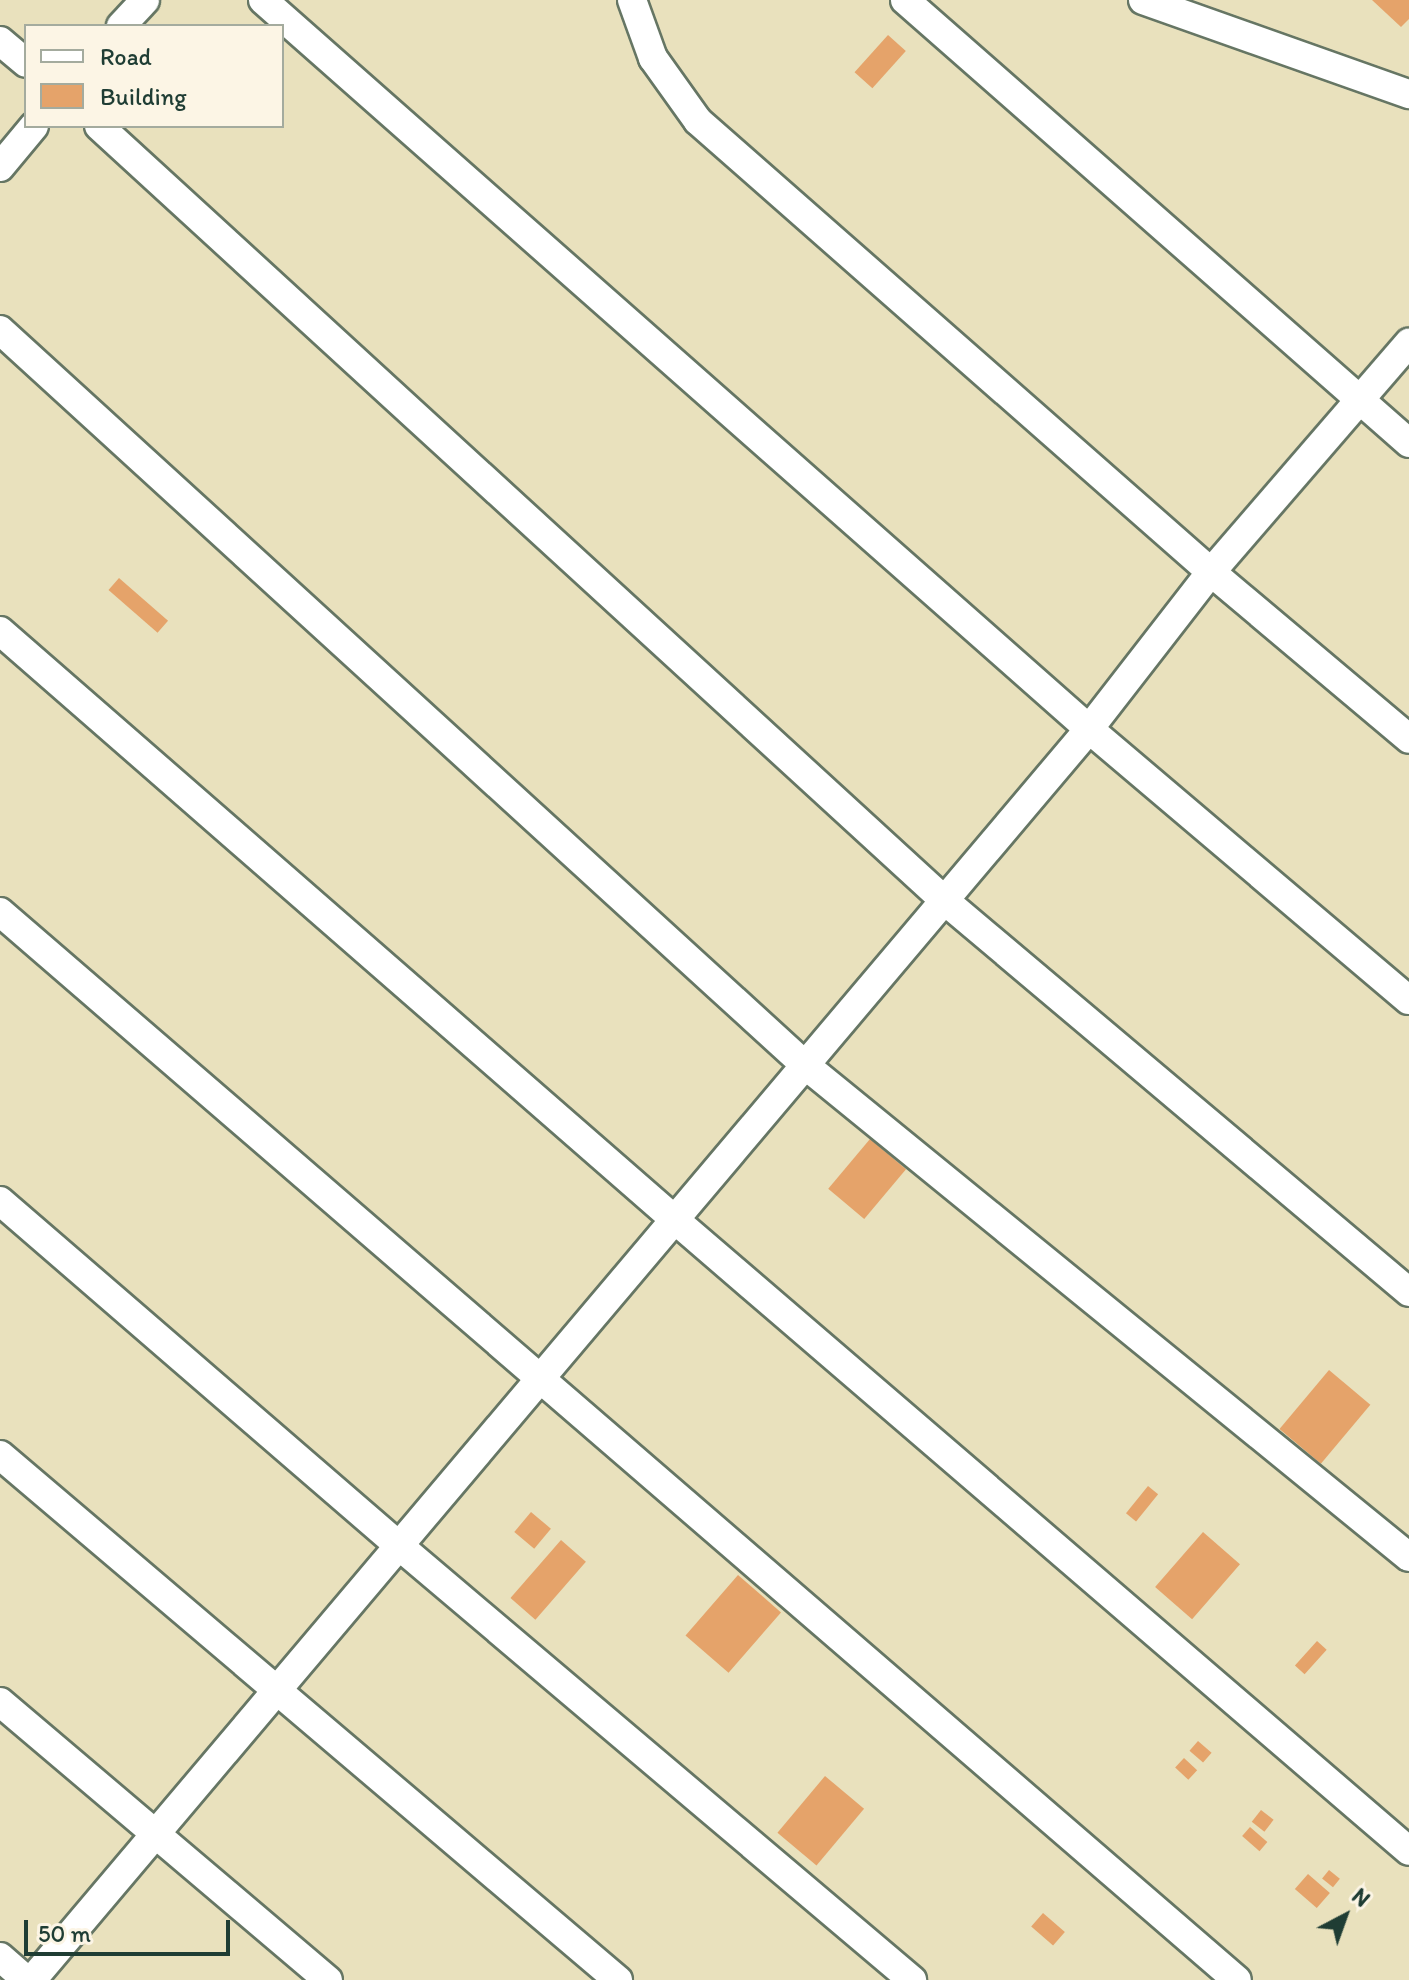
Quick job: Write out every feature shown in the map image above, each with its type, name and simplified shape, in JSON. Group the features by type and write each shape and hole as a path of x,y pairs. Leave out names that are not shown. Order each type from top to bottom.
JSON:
{"street":[{"path":"123,24 145,0"},
{"path":"263,0 1089,729 1409,1000"},
{"path":"632,0 653,58 698,121 1211,572 1409,739"},
{"path":"905,0 1409,443"},
{"path":"1143,0 1409,94"},
{"path":"0,41 24,61"},
{"path":"0,167 32,128"},
{"path":"101,128 944,900 1409,1292"},
{"path":"0,330 805,1065 1409,1557"},
{"path":"0,1957 29,1980 1089,729 1211,572 1409,343"},
{"path":"0,631 674,1219 1409,1851"},
{"path":"0,912 1237,1980"},
{"path":"0,1201 397,1544 912,1980"},
{"path":"0,1455 618,1980"},
{"path":"0,1702 328,1980"}],"building":[{"path":"1372,0 1409,0 1409,19 1401,27"},
{"path":"888,35 906,51 872,88 855,72"},
{"path":"119,578 168,621 158,633 109,590"},
{"path":"870,1139 906,1169 864,1219 828,1189"},
{"path":"1329,1370 1370,1405 1321,1464 1280,1429"},
{"path":"1148,1486 1158,1494 1136,1521 1126,1513"},
{"path":"531,1512 551,1529 534,1549 514,1532"},
{"path":"1203,1532 1240,1564 1192,1619 1155,1587"},
{"path":"561,1540 586,1562 535,1620 510,1598"},
{"path":"738,1575 781,1612 729,1673 686,1635"},
{"path":"1317,1641 1327,1650 1305,1674 1295,1666"},
{"path":"1198,1741 1212,1753 1203,1763 1189,1751"},
{"path":"1184,1758 1197,1770 1188,1780 1175,1768"},
{"path":"825,1776 864,1809 817,1865 777,1833"},
{"path":"1261,1810 1274,1820 1264,1832 1252,1822"},
{"path":"1250,1827 1267,1842 1259,1851 1242,1836"},
{"path":"1329,1870 1340,1879 1333,1887 1322,1879"},
{"path":"1308,1874 1330,1893 1317,1908 1295,1889"},
{"path":"1043,1913 1065,1932 1053,1946 1031,1927"}]}
